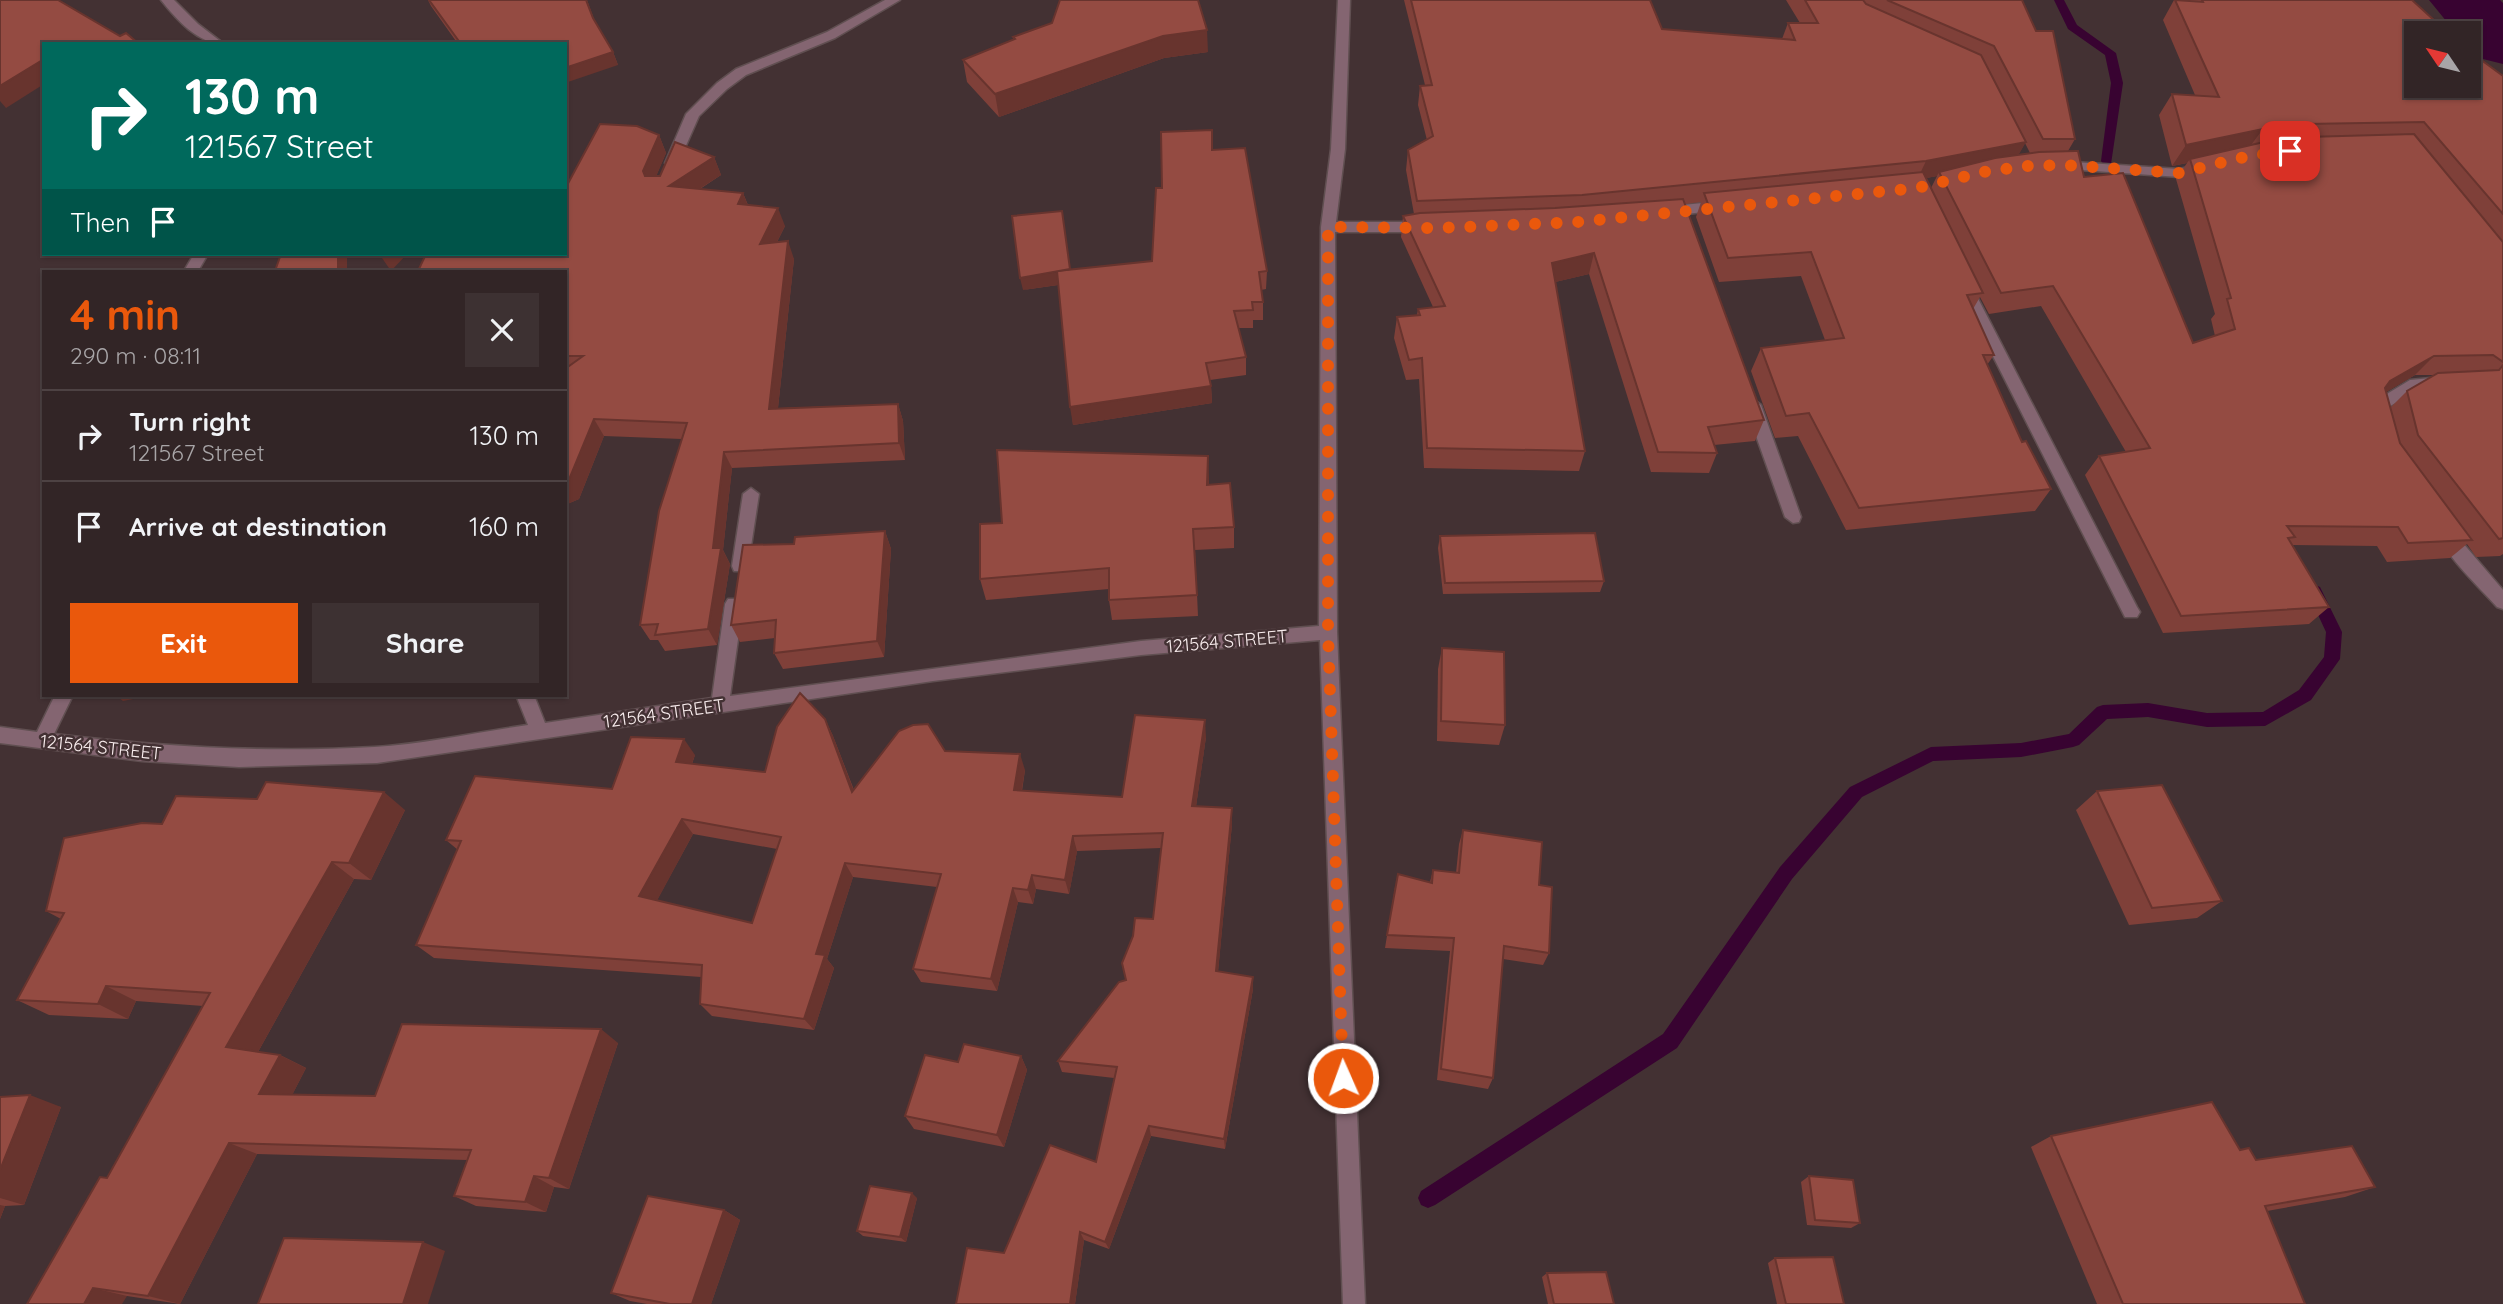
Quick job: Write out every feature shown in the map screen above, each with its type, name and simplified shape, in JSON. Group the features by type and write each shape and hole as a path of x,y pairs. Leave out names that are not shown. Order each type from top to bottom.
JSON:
{"street":[{"path":"167,0 194,27 215,42"},
{"path":"665,178 693,114 722,86 741,72 831,35 894,0"},
{"path":"1344,0 1338,149 1328,227 1328,632 1353,1304"},
{"path":"2039,165 2179,173 2220,164"},
{"path":"1644,214 1686,216 1738,205"},
{"path":"1328,227 1439,228"},
{"path":"1959,274 2131,612"},
{"path":"2382,432 2376,407 2416,384 2461,383"},
{"path":"1747,389 1793,517"},
{"path":"720,705 751,494"},
{"path":"2437,523 2460,555 2503,602"},
{"name":"121564 STREET","path":"0,735 142,752 239,759 377,755 1141,648 1328,632"},
{"path":"42,740 63,697"},
{"path":"526,697 538,731"}],"building":[{"path":"0,0 58,0 120,36 126,33 137,42 42,42 42,60 0,86"},
{"path":"429,0 586,0 613,52 567,67 567,42 460,42"},
{"path":"1060,0 1198,0 1207,30 1163,36 995,94 963,60 1052,23"},
{"path":"1411,0 1650,0 1662,29 1795,40 1788,23 1818,23 1805,0 1863,0 1866,4 1981,55 2026,142 1926,161 1582,195 1417,201 1408,150 1433,136 1420,86 1432,85"},
{"path":"1887,0 2022,0 2036,31 2053,31 2075,139 2043,139 1994,46"},
{"path":"2175,0 2412,0 2435,21 2404,21 2404,98 2482,98 2482,61 2503,76 2503,214 2424,122 2305,124 2263,129 2186,145 2172,94 2219,97"},
{"path":"600,124 637,126 659,135 643,171 645,176 660,176 675,142 714,157 669,186 743,193 738,204 778,208 760,244 788,241 769,409 898,404 899,443 724,452 713,548 721,548 708,629 655,635 658,624 640,625 659,511 687,423 594,419 567,482 567,368 583,356 567,356 567,270 418,270 425,256 567,256 567,185"},
{"path":"1212,130 1212,150 1245,148 1267,271 1259,272 1263,302 1252,302 1253,310 1234,311 1246,357 1206,363 1211,386 1070,407 1057,271 1152,261 1156,188 1162,188 1161,132"},
{"path":"2414,134 2503,242 2503,362 2493,355 2434,356 2390,381 2385,388 2400,443 2472,540 2408,543 2398,527 2287,526 2295,537 2288,538 2329,607 2181,616 2099,456 2150,448 2053,286 2001,293 1939,172 1995,158 2039,152 2078,151 2084,177 2123,173 2193,343 2235,329 2227,299 2231,298 2190,159 2264,142 2306,137"},
{"path":"1923,172 1983,293 1967,295 1994,355 1983,355 2022,442 2026,441 2051,489 1859,508 1809,413 1786,416 1761,348 1844,338 1811,252 1728,258 1704,193"},
{"path":"1683,199 1764,420 1708,427 1717,453 1658,452 1594,253 1552,263 1585,451 1427,448 1422,358 1409,360 1397,317 1420,315 1418,309 1445,306 1403,216"},
{"path":"1062,211 1070,269 1020,278 1012,216"},
{"path":"280,256 338,256 338,270 275,270"},
{"path":"2503,365 2503,538 2499,539 2418,435 2407,391 2438,373 2499,370"},
{"path":"997,450 1208,456 1207,485 1230,483 1234,527 1193,529 1197,595 1109,600 1109,568 980,579 980,524 1002,523"},
{"path":"885,531 877,641 774,653 776,620 731,625 743,545 794,544 795,537"},
{"path":"1595,533 1604,581 1445,583 1440,536"},
{"path":"1442,648 1504,652 1505,725 1441,721"},
{"path":"800,693 825,719 852,792 899,731 913,725 928,724 945,751 1020,754 1014,790 1122,797 1135,715 1205,720 1192,806 1232,808 1216,971 1253,977 1224,1139 1149,1126 1105,1242 1080,1232 1070,1304 956,1304 967,1248 1004,1253 1050,1145 1096,1162 1117,1067 1058,1061 1119,982 1126,980 1122,963 1133,936 1135,918 1153,919 1163,833 1073,836 1065,880 1032,875 1028,890 1013,888 991,979 913,969 941,874 845,863 816,954 825,955 804,1019 700,1004 702,965 416,945 461,841 446,840 475,776 612,789 631,737 684,739 676,762 765,772 777,727","holes":["682,819 781,837 752,923 639,896"]},
{"path":"266,782 384,792 349,863 332,862 226,1047 280,1055 259,1094 375,1096 402,1024 601,1029 549,1178 534,1176 525,1202 454,1196 471,1150 229,1143 148,1296 93,1288 84,1304 27,1304 100,1177 107,1178 210,993 106,986 98,1004 17,1000 64,913 46,911 64,838 142,823 162,824 176,796 257,799"},
{"path":"2162,785 2222,901 2152,908 2097,791"},
{"path":"1463,830 1542,842 1539,885 1552,887 1549,953 1504,946 1493,1078 1441,1069 1454,938 1387,935 1398,874 1432,883 1433,870 1459,873"},
{"path":"964,1044 1021,1056 997,1135 905,1116 925,1055 958,1062"},
{"path":"30,1095 0,1170 0,1097"},
{"path":"2212,1102 2240,1150 2249,1148 2256,1160 2352,1146 2375,1187 2265,1206 2305,1304 2123,1304 2051,1136"},
{"path":"1809,1176 1853,1180 1860,1223 1815,1220"},
{"path":"870,1186 912,1193 900,1237 857,1231"},
{"path":"648,1196 724,1210 692,1304 670,1304 611,1293"},
{"path":"284,1238 423,1242 403,1304 258,1304"},
{"path":"1833,1257 1844,1304 1786,1304 1775,1258"},
{"path":"1606,1272 1614,1304 1554,1304 1547,1273"}],"waterway":[{"path":"2059,0 2072,27 2110,53 2117,83 2107,161"},
{"path":"2463,0 2503,43"},
{"path":"1428,1198 1670,1041 1786,873 1856,792 1931,754 2021,750 2073,740 2103,712 2148,710 2207,720 2265,719 2305,695 2332,659 2334,632 2315,591"}],"route":[{"path":"1343,1078 1328,632 1328,227 1439,228 1577,222 1917,188 1984,172 2027,166 2063,165 2179,173 2249,156 2290,151"}]}
